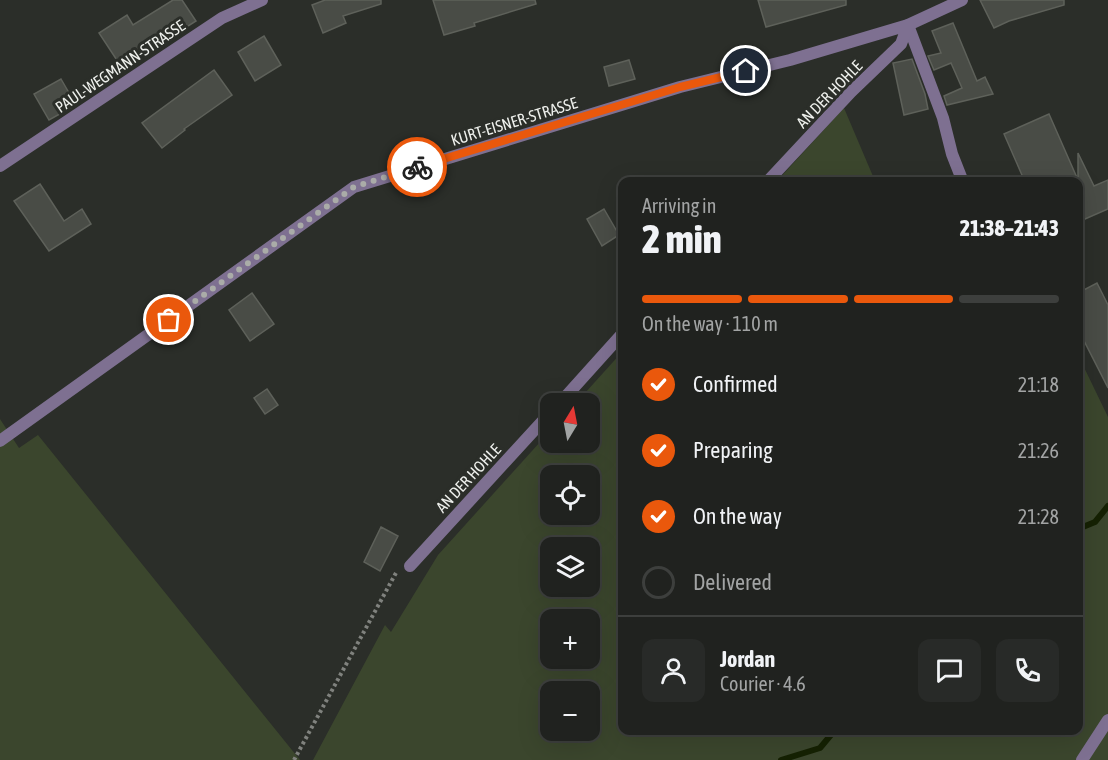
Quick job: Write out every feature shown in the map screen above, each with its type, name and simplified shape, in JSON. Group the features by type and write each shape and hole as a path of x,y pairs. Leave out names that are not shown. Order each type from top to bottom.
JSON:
{"street":[{"name":"PAUL-WEGMANN-STRASSE","path":"0,165 222,18 262,0"},
{"name":"KURT-EISNER-STRASSE","path":"0,441 354,187 680,87 790,60 908,25 962,0"},
{"name":"AN DER HOHLE","path":"772,177 851,92 901,44 908,25"},
{"path":"908,25 943,118 952,154 961,177"},
{"path":"569,393 618,338"},
{"name":"AN DER HOHLE","path":"410,566 540,424"},
{"path":"1082,760 1108,720"}],"path":[{"path":"294,760 395,572 410,566"}],"green space":[{"path":"844,108 873,177 781,177"},
{"path":"618,356 618,735 1083,735 1083,365 1108,417 1108,760 313,760 385,625 391,632 438,555 540,442 540,453 600,453 600,393 585,393"},
{"path":"0,419 19,448 38,435 300,760 0,760"}],"building":[{"path":"173,0 182,0 196,21 122,68 99,33 127,15 133,25"},
{"path":"325,0 381,0 381,4 343,16 346,23 323,33 312,5"},
{"path":"433,0 535,0 536,4 444,35"},
{"path":"758,0 846,0 846,5 766,27"},
{"path":"980,0 1064,0 1064,5 1009,21 994,28"},
{"path":"953,23 977,81 985,77 993,94 947,105 944,96 962,88 951,63 934,70 928,56 941,53 932,31"},
{"path":"264,36 281,65 255,81 238,52"},
{"path":"912,59 928,109 904,115 893,63"},
{"path":"629,60 635,79 609,86 604,67"},
{"path":"214,70 232,95 184,129 162,148 142,123"},
{"path":"61,79 76,105 49,120 34,94"},
{"path":"1049,114 1077,177 1023,177 1004,134"},
{"path":"1078,153 1094,186 1108,180 1108,209 1083,220 1083,177 1078,177"},
{"path":"40,184 64,221 82,209 91,224 49,251 14,201"},
{"path":"604,209 618,236 602,246 587,219"},
{"path":"1097,283 1108,305 1108,388 1083,339 1083,290"},
{"path":"252,293 274,324 250,341 229,310"},
{"path":"267,389 278,405 265,414 254,398"},
{"path":"381,527 398,536 380,571 364,562"}],"waterway":[{"path":"1083,527 1095,522 1108,506"},
{"path":"781,760 820,748 831,735"}],"way so far":[{"path":"169,320 354,187 417,167"}],"route":[{"path":"417,167 680,87 746,71"}]}
